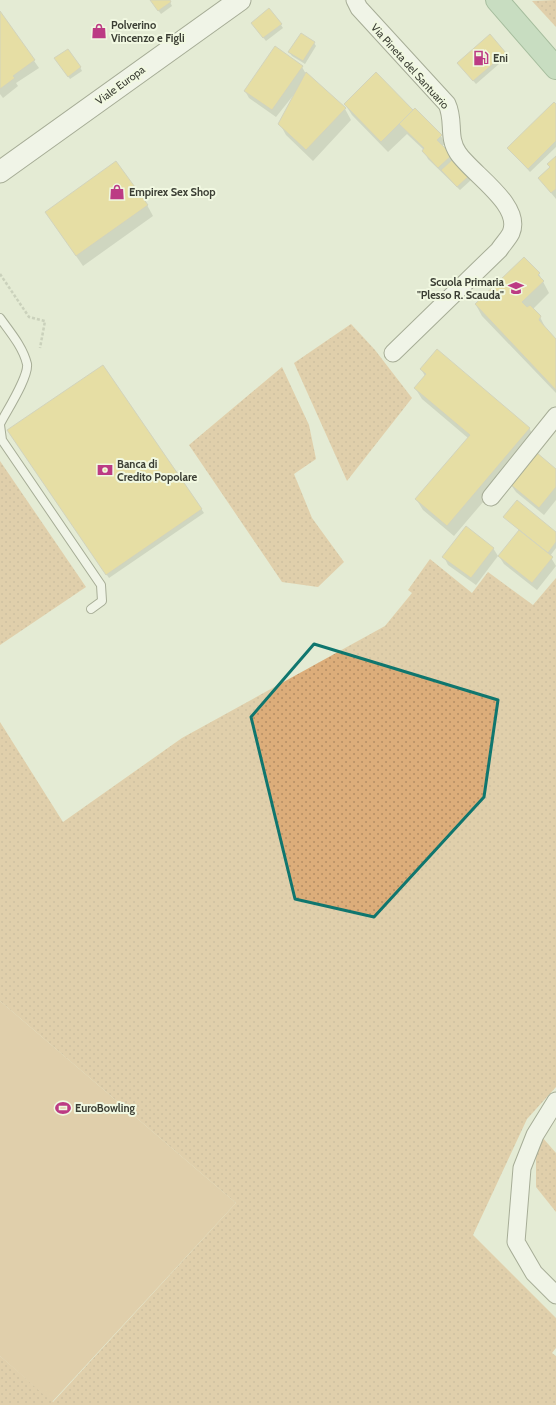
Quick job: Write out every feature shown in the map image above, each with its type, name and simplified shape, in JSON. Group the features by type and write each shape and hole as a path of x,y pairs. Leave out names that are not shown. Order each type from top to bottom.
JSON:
{"main road":[{"path":"501,1 556,68"}],"street":[{"name":"Viale Europa","path":"0,172 240,0"},
{"name":"Via Pineta del Santuario","path":"355,0 359,8 447,104 452,114 451,141 458,153 506,204 513,218 511,232 499,250 393,353"},
{"path":"491,497 556,416"},
{"path":"556,1101 535,1135 522,1168 516,1242 534,1273 556,1295"}],"lane":[{"path":"0,318 19,345 27,366 24,378 0,425 2,440 102,585 102,601 91,609"}],"path":[{"path":"0,274 29,317 45,321 40,348"}],"highlighted area":[{"path":"314,644 498,700 484,797 374,917 295,899 251,717"}],"shaded area":[{"path":"556,0 556,27 532,1"},
{"path":"351,324 375,350 412,398 347,481 294,363"},
{"path":"282,367 309,425 316,459 294,474 312,518 344,562 318,587 282,582 189,445"},
{"path":"0,461 86,587 0,645"},
{"path":"430,559 472,593 488,572 533,605 556,578 556,1087 527,1119 473,1235 556,1318 556,1348 552,1353 556,1356 556,1405 0,1405 0,1356 53,1402 236,1203 0,1001 0,722 63,822 182,738 385,626 412,593 408,590"},
{"name":"EuroBowling","path":"0,1001 236,1203 52,1402 0,1356"},
{"path":"542,1137 556,1153 556,1212 536,1187 536,1156"}],"building":[{"path":"150,0 170,0 171,2 158,11"},
{"path":"269,8 282,24 263,38 251,23"},
{"path":"0,11 35,60 13,76 15,78 0,89"},
{"path":"301,33 315,42 303,61 288,52"},
{"path":"490,34 506,53 473,81 457,63"},
{"path":"275,46 303,66 272,110 244,91"},
{"path":"68,49 81,67 68,77 54,58"},
{"path":"306,72 346,108 306,150 278,124"},
{"path":"376,72 413,110 381,142 344,104"},
{"path":"554,102 556,104 556,141 528,169 507,148"},
{"path":"415,108 442,135 437,140 452,155 438,168 422,151 424,148 399,124"},
{"path":"556,156 556,189 551,193 538,178 550,167 547,164"},
{"path":"453,159 469,176 457,187 441,170"},
{"path":"116,161 148,205 76,256 45,212"},
{"path":"524,257 540,273 538,275 544,281 522,302 527,307 530,305 541,316 539,320 556,339 556,390 475,304"},
{"path":"437,349 530,428 447,526 415,499 470,435 414,388 426,374 420,369"},
{"name":"Banca di Credito Popolare","path":"103,365 202,509 106,575 7,430"},
{"path":"536,452 556,469 556,487 539,508 510,484"},
{"path":"517,500 556,532 556,542 548,553 503,517"},
{"path":"466,526 494,548 471,578 442,557"},
{"path":"519,530 553,557 532,583 498,556"}],"place":[{"name":"Polverino Vincenzo e Figli","path":"99,31"},
{"name":"Eni","path":"481,58"},
{"name":"Empirex Sex Shop","path":"117,192"},
{"name":"Scuola Primaria \"Plesso R. Scauda\"","path":"516,288"},
{"name":"Banca di Credito Popolare","path":"105,470"},
{"name":"EuroBowling","path":"63,1108"}]}
